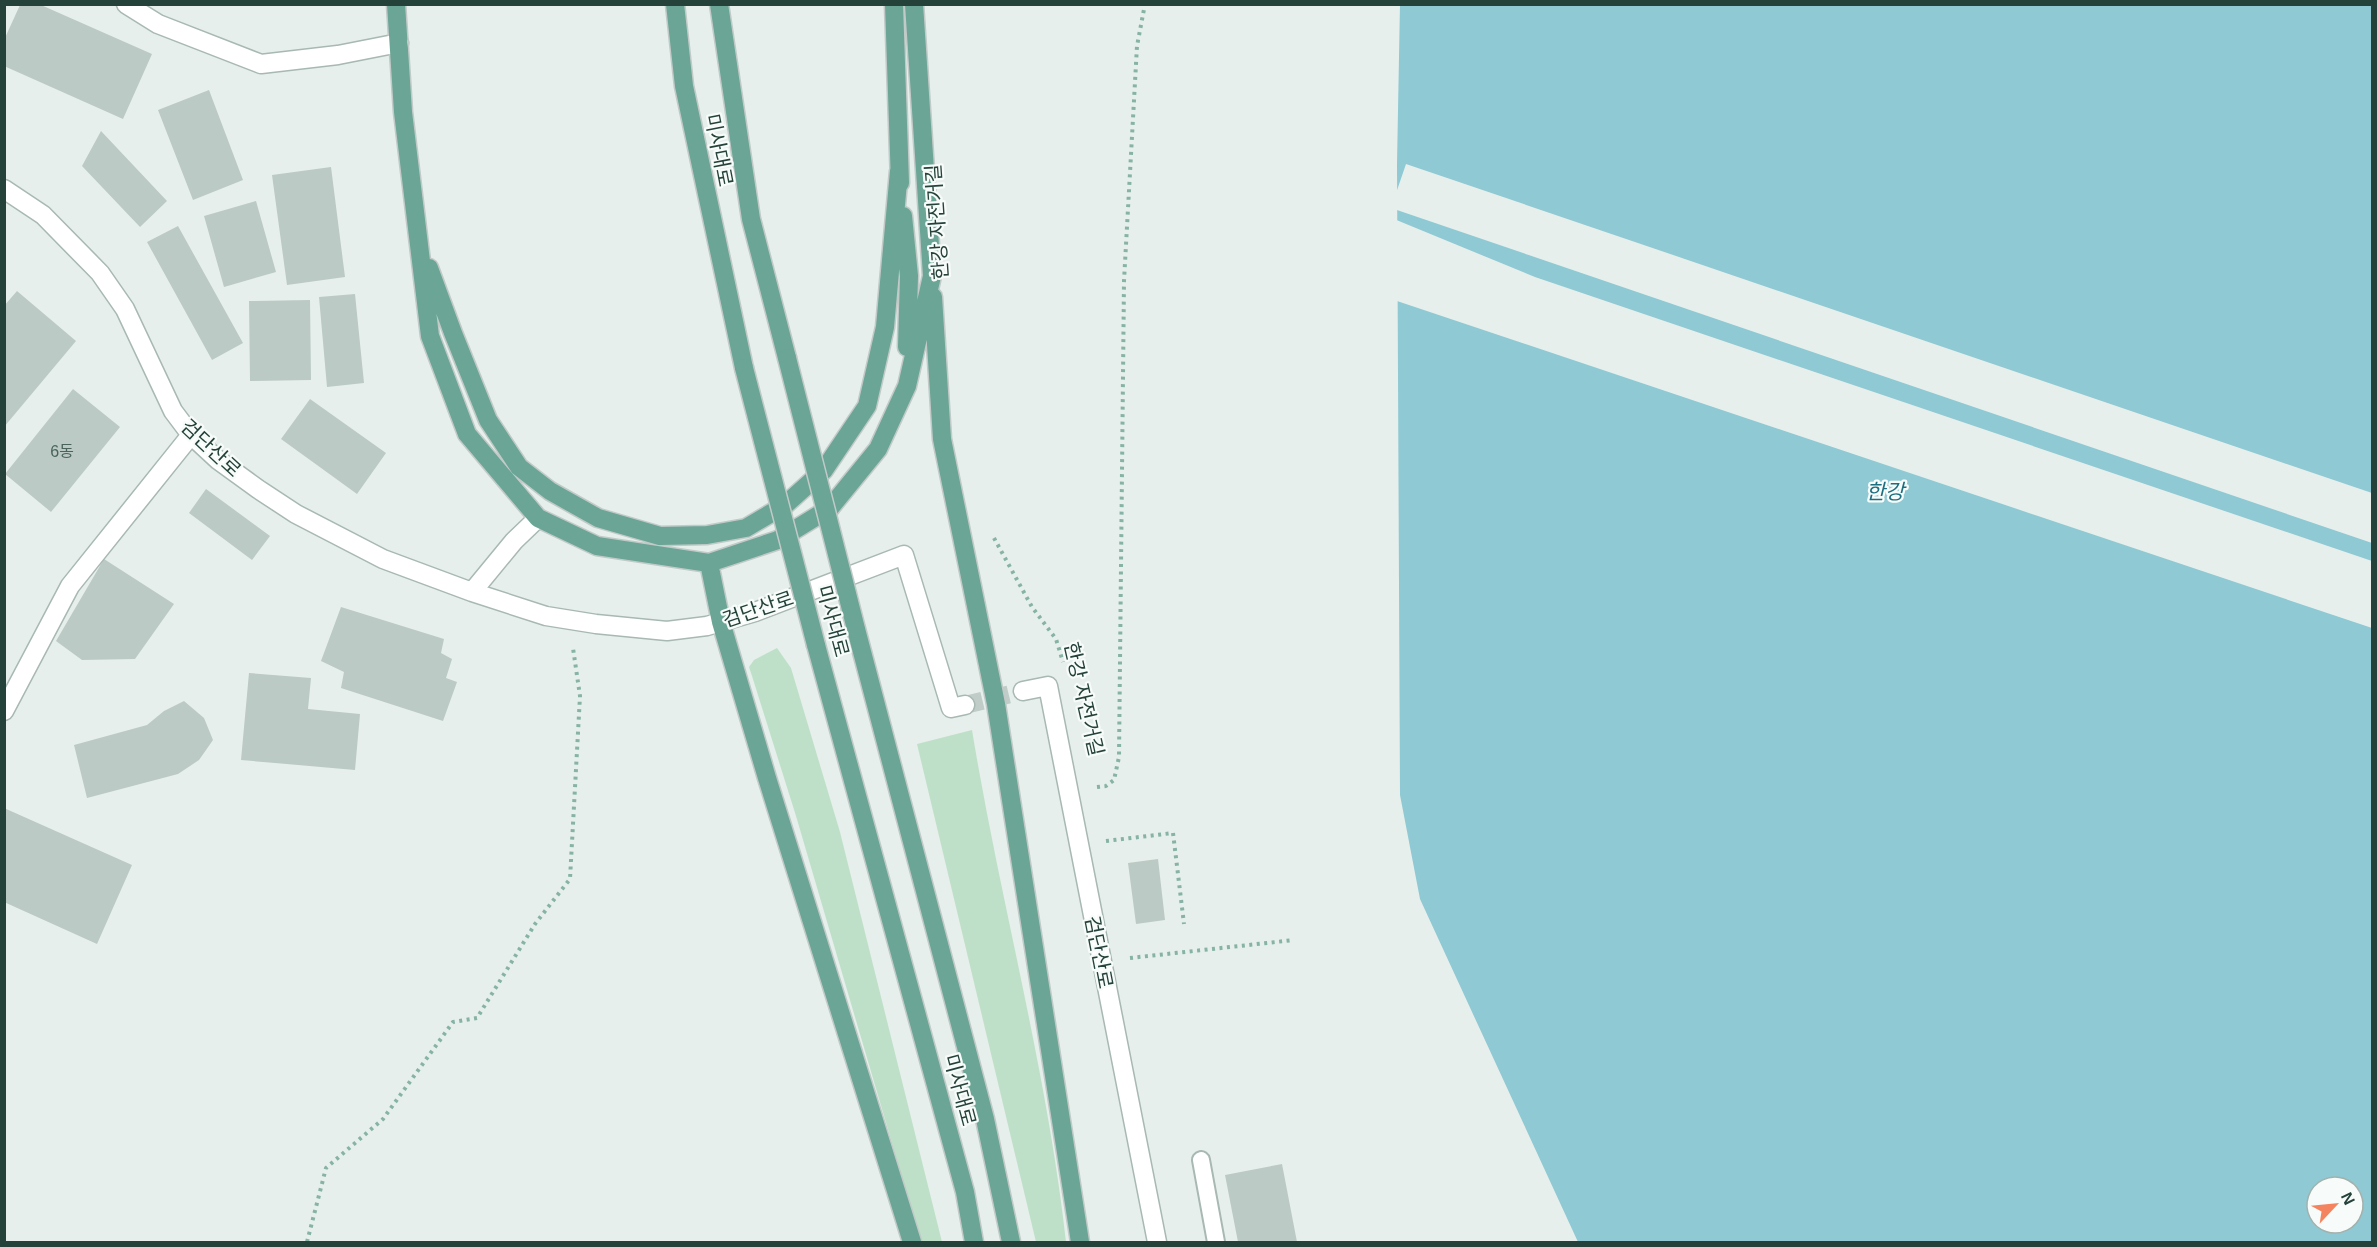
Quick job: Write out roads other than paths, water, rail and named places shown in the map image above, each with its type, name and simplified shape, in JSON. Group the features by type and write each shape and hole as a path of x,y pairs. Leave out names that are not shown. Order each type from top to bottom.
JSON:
{"main road":[{"path":"396,4 403,112 430,336 467,434 537,518 597,546 709,563 778,540 830,508 878,449 907,386 932,276"},
{"name":"미사대로","path":"675,4 684,86 744,368 816,645 962,1181 974,1242"},
{"name":"미사대로","path":"719,4 751,219 985,1119 1011,1242"},
{"path":"894,4 897,37 899,171 909,276 907,386"},
{"path":"914,4 942,439 996,704 1080,1242"},
{"path":"418,235 453,333 488,420 519,467 550,491 598,518 660,536 707,535 746,528 785,505 824,470 867,406 885,327 899,171"},
{"path":"709,563 721,622 767,778 912,1242"}],"street":[{"path":"126,4 158,24 261,64 338,55 399,44"},
{"name":"검단산로","path":"4,189 43,215 100,273 125,309 173,411 191,435 218,460 296,514 383,559 546,616 596,624 668,631 721,622 755,612 904,555 951,708 965,705"},
{"path":"4,711 70,586 191,435"},
{"path":"472,592 514,541 537,518"},
{"name":"검단산로","path":"1023,692 1048,686 1157,1242"}],"lane":[{"path":"1201,1160 1216,1242"}],"water":[{"name":"한강","path":"1400,4 2372,5 2372,1242 1578,1242 1420,899 1400,795 1397,164"}],"tunnel":[{"path":"965,705 1023,691"}]}
